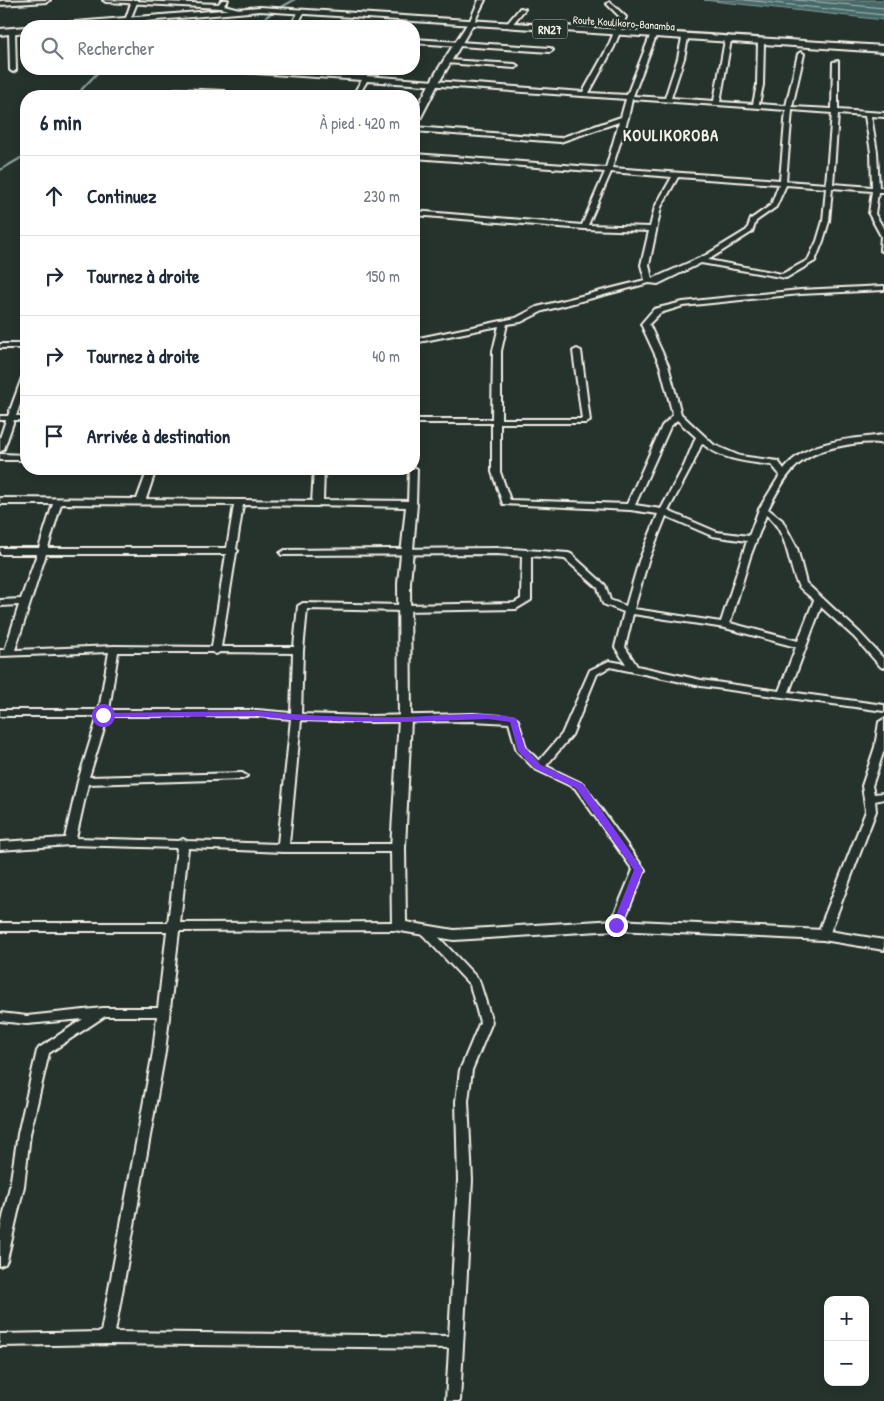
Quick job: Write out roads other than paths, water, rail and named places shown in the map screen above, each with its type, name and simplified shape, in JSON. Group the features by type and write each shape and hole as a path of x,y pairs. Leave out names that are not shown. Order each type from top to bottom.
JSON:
{"main road":[{"name":"Route Koulikoro-Banamba","path":"240,10 274,10 414,20"},
{"name":"RN27","path":"127,20 240,10"},
{"name":"Route Koulikoro-Banamba","path":"420,20 884,49"},
{"path":"0,32 20,30"}],"street":[{"path":"0,3 47,0"},
{"path":"106,0 223,3 240,10"},
{"path":"420,110 482,0"},
{"path":"127,20 135,1"},
{"path":"586,93 623,17 610,4"},
{"path":"508,26 522,8"},
{"path":"297,20 301,12"},
{"path":"12,31 14,70"},
{"path":"584,227 609,169 630,96 653,36"},
{"path":"668,99 682,58 685,38"},
{"path":"717,104 728,40"},
{"path":"420,41 550,50"},
{"path":"755,106 760,85 761,42"},
{"path":"420,340 518,320 540,310 649,281 655,282 700,261 750,231 753,220 774,206 783,183 789,108 801,54"},
{"path":"448,62 515,66"},
{"path":"700,261 784,276 811,261 820,241 826,220 834,137 833,111 836,62"},
{"path":"320,75 884,115"},
{"path":"359,90 366,78"},
{"path":"868,114 881,190"},
{"path":"420,129 560,140 625,118"},
{"path":"420,156 881,190"},
{"path":"649,281 645,265 658,208 676,175"},
{"path":"884,183 872,214 884,236 884,250"},
{"path":"420,213 584,227 653,229"},
{"path":"782,473 775,463 738,458 711,447 678,415 664,364 645,324 657,311 683,304 800,292 884,288"},
{"path":"504,322 497,351 496,472 506,502 630,507 663,512 715,534 753,539"},
{"path":"0,346 20,346"},
{"path":"420,421 586,421 577,351"},
{"path":"0,449 20,393"},
{"path":"630,507 654,457 666,426 678,415"},
{"path":"0,418 20,418"},
{"path":"634,668 620,648 629,610 648,548 663,512 687,471 700,437"},
{"path":"725,625 763,508 782,473 805,454 850,440 884,437"},
{"path":"870,439 884,442"},
{"path":"0,457 20,458"},
{"path":"141,501 150,475"},
{"path":"317,503 319,475"},
{"path":"399,926 398,848 404,719 404,608 413,475"},
{"path":"0,501 412,504"},
{"path":"58,501 44,552 4,653 114,649 298,650"},
{"path":"216,651 233,551 239,502"},
{"path":"763,508 778,520 792,548 802,584 857,635 884,665"},
{"path":"0,551 233,551"},
{"path":"285,553 407,554 497,551 568,556 602,587 606,602 629,610 725,625 802,645"},
{"path":"283,848 296,717 298,650 303,606 404,608 516,606 526,600 527,554"},
{"path":"784,694 819,600"},
{"path":"0,603 23,602"},
{"path":"70,841 83,781 103,715 114,649"},
{"path":"538,767 567,735 593,672 609,664 701,683 884,708"},
{"path":"0,713 103,715 257,714 296,717 404,719 488,716 513,720 521,749 538,767 580,786 639,870 616,925"},
{"path":"823,934 871,811 867,786 880,747 884,722"},
{"path":"83,781 242,776"},
{"path":"869,798 884,796"},
{"path":"0,846 70,841 183,843 283,848 398,848"},
{"path":"107,1338 159,1052 162,1012 183,843"},
{"path":"0,928 399,926 454,935 616,925 823,934 884,945"},
{"path":"426,931 475,984 486,1022 466,1070 462,1101 465,1180 453,1401"},
{"path":"0,1017 27,1020 103,1012 162,1012"},
{"path":"0,1260 17,1186 24,1134 43,1051 103,1012"},
{"path":"0,1340 107,1338 456,1342"}],"water":[{"path":"704,0 884,0 884,20"}],"waterway":[{"path":"263,20 271,13 294,0"},
{"path":"82,90 95,75"},
{"path":"0,170 20,158"}],"district":[{"name":"KOULIKOROBA","path":"671,135"}]}
